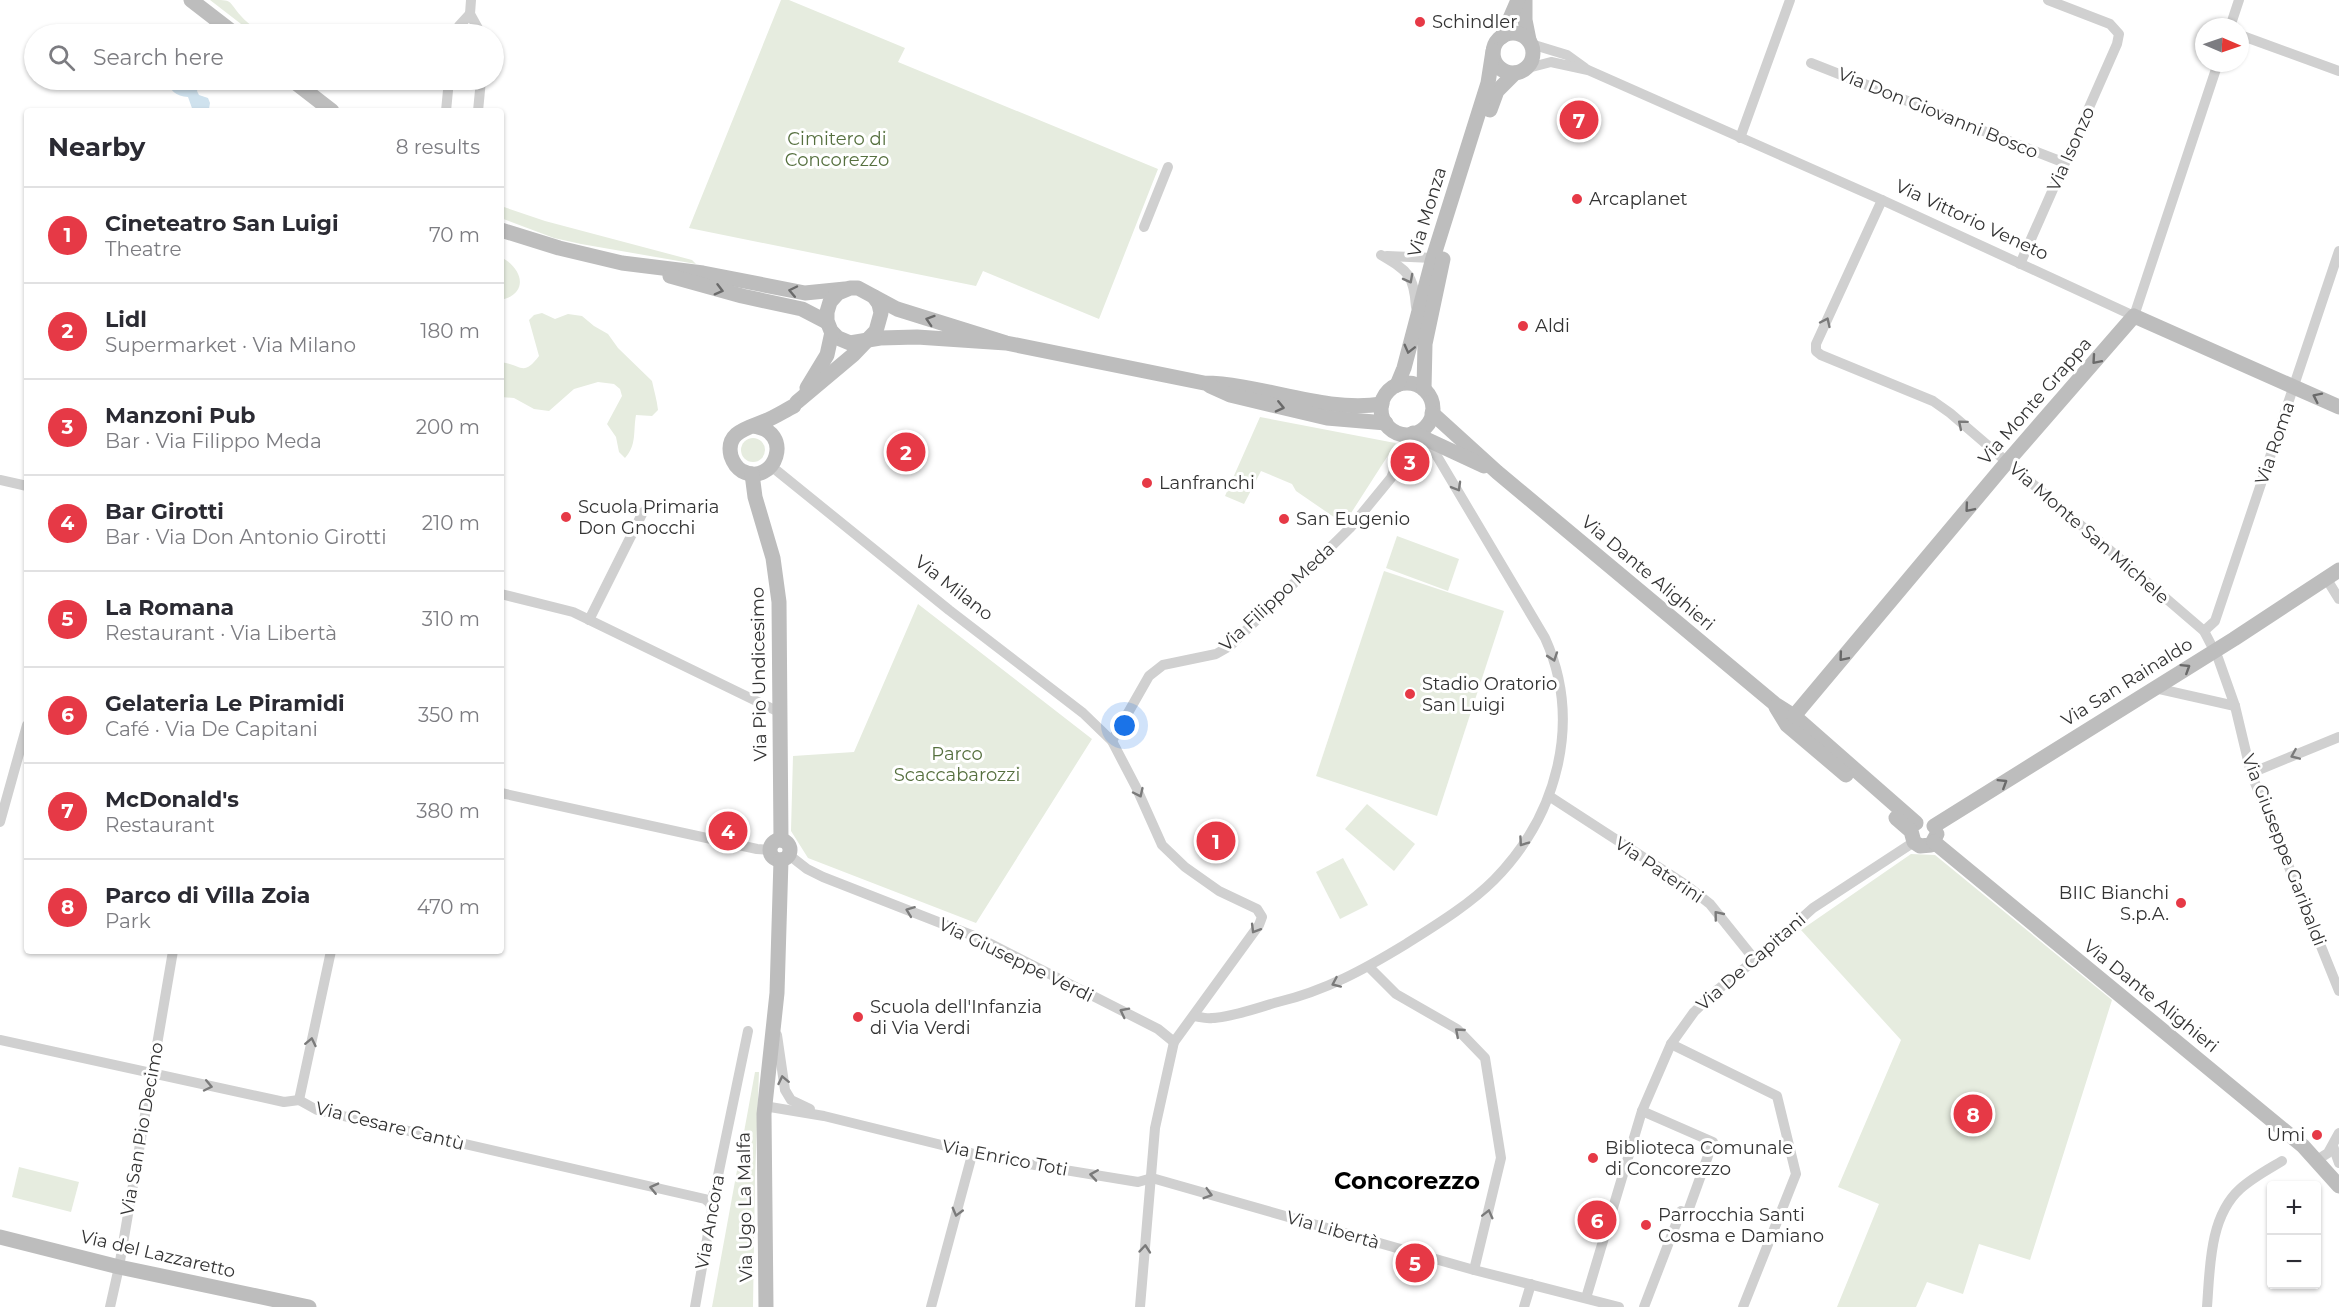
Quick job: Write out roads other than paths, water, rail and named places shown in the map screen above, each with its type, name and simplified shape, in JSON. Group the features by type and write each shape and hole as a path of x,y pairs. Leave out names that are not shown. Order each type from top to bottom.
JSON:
{"main road":[{"path":"191,0 222,24"},
{"path":"1518,0 1494,51 1494,58 1498,66 1507,72 1521,71 1533,57 1525,20 1525,0"},
{"path":"1502,37 1516,33 1530,42"},
{"name":"Via Monza","path":"1397,385 1404,368 1433,258 1488,83 1494,51"},
{"name":"Via Monza","path":"1424,389 1425,344 1441,268 1494,97 1500,87 1521,71"},
{"path":"305,90 328,108"},
{"path":"504,231 732,294 802,309 830,327 838,338 847,342 928,337 1006,343"},
{"path":"622,263 703,273 805,293 851,288 862,290 897,309 1006,343 1204,383 1232,384 1324,404 1368,406 1382,404"},
{"path":"851,288 838,293 830,302 827,312 830,327 826,358 795,404 786,416 776,442 777,455 771,466 766,471 752,474 744,472 733,461 730,446 738,432 795,404 853,355 875,333 881,320 879,304 872,295"},
{"name":"Via Vittorio Veneto","path":"2134,316 2339,407"},
{"name":"Via Monte Grappa","path":"1794,716 2007,462 2134,316"},
{"path":"1204,383 1230,395 1327,418 1386,423"},
{"path":"1411,383 1424,389 1430,398 1432,413 1420,436 1398,433 1386,423 1382,414 1382,404 1389,391 1397,385 1411,383"},
{"name":"Via Dante Alighieri","path":"1432,413 1497,472 1775,704 1794,716 1914,832"},
{"path":"752,426 767,430 776,442"},
{"name":"Via Dante Alighieri","path":"1420,436 1497,472"},
{"name":"Via Pio Undicesimo","path":"752,474 754,492 771,551 778,587 781,713 776,1013 764,1106"},
{"name":"Via San Rainaldo","path":"1934,826 2333,574"},
{"name":"Via Dante Alighieri","path":"1775,704 1787,725 1914,832"},
{"path":"1926,821 1934,826 1937,837 1934,842 1923,847 1914,832 1926,821"},
{"name":"Via Dante Alighieri","path":"1934,842 2269,1117 2317,1160 2339,1186"},
{"name":"Via Ugo La Malfa","path":"764,1106 766,1307"},
{"name":"Via del Lazzaretto","path":"0,1237 119,1267 309,1307"}],"street":[{"path":"471,0 470,14 476,24"},
{"path":"1740,138 1790,0"},
{"name":"Via Isonzo","path":"2020,264 2117,44 2119,34 2110,24 2048,0"},
{"path":"2233,18 2239,0"},
{"path":"461,24 470,14"},
{"path":"2249,38 2339,71"},
{"name":"Via Vittorio Veneto","path":"1530,42 1567,55 1588,70 1882,200 2134,316"},
{"name":"Via Vittorio Veneto","path":"1521,71 1551,62 1588,70"},
{"name":"Via Don Giovanni Bosco","path":"1811,63 2065,163"},
{"name":"Via Monte Grappa","path":"2134,316 2215,72"},
{"path":"446,108 448,90"},
{"path":"478,108 480,90"},
{"path":"1144,227 1167,166"},
{"name":"Via Monte San Michele","path":"1882,200 1816,344 1816,351 1933,401 2204,631 2214,650"},
{"name":"Via Roma","path":"2204,631 2215,621 2339,251"},
{"path":"1417,316 1411,276 1381,255 1433,258"},
{"path":"1140,1307 1155,1128 1174,1042 1194,1016 1213,1018 1305,996 1369,966 1439,924 1493,880 1527,837 1549,796 1563,747 1563,699 1555,659 1545,638 1420,436"},
{"name":"Via Filippo Meda","path":"1112,741 1149,676 1163,665 1216,654 1230,646 1350,528 1391,478 1402,450"},
{"name":"Via Milano","path":"771,466 1083,713 1112,741 1162,845 1185,867 1219,891 1257,909 1262,916 1259,925 1194,1016"},
{"path":"0,480 24,485"},
{"path":"590,620 644,512"},
{"path":"2333,574 2339,599"},
{"path":"504,595 555,606 590,620 781,713"},
{"name":"Via Giuseppe Garibaldi","path":"2214,650 2235,706 2251,773 2339,991"},
{"path":"2155,688 2235,706"},
{"path":"0,822 24,736"},
{"path":"2251,773 2339,737"},
{"path":"504,794 757,849 780,851"},
{"name":"Via Paterini","path":"1549,796 1686,885 1710,904 1755,960"},
{"name":"Via De Capitani","path":"1586,1298 1642,1112 1671,1044 1701,1005 1812,908 1914,832"},
{"name":"Via Giuseppe Verdi","path":"780,851 823,877 979,938 1158,1029 1174,1042"},
{"name":"Via San Pio Decimo","path":"110,1307 119,1267 172,954"},
{"path":"299,1100 330,954"},
{"path":"1369,966 1396,994 1456,1029 1485,1058 1501,1158 1473,1270"},
{"name":"Via Enrico Toti","path":"776,1013 785,1090 795,1102 824,1116"},
{"name":"Via Ancora","path":"695,1307 712,1211 710,1203 715,1190 748,1031"},
{"name":"Via Cesare Cantù","path":"0,1040 284,1102 299,1100 317,1110 693,1197 710,1203"},
{"path":"1671,1044 1777,1096 1796,1174 1743,1307"},
{"name":"Via Enrico Toti","path":"764,1106 824,1116 962,1150 972,1155 984,1155 1138,1182 1152,1178"},
{"path":"1642,1112 1713,1142 1687,1214 1681,1211 1644,1307"},
{"path":"2317,1160 2328,1153 2339,1133"},
{"path":"2333,1146 2339,1163"},
{"path":"930,1307 972,1155"},
{"path":"2207,1307 2214,1246 2225,1207 2238,1191 2282,1161"},
{"name":"Via Libertà","path":"1152,1178 1473,1270 1619,1307"},
{"path":"1524,1307 1531,1284"}],"water":[{"path":"172,90 197,90 199,95 208,98 209,108 192,108 188,97"}],"place":[{"name":"Schindler","path":"1420,22"},
{"name":"McDonald's","path":"1579,120"},
{"name":"Arcaplanet","path":"1577,199"},
{"name":"Aldi","path":"1523,326"},
{"name":"Lidl","path":"906,452"},
{"name":"Manzoni Pub","path":"1410,462"},
{"name":"Lanfranchi","path":"1147,483"},
{"name":"Scuola Primaria Don Gnocchi","path":"566,517"},
{"name":"San Eugenio","path":"1284,519"},
{"name":"Stadio Oratorio San Luigi","path":"1410,694"},
{"name":"Bar Girotti","path":"728,831"},
{"name":"Cineteatro San Luigi","path":"1216,841"},
{"name":"BIIC Bianchi S.p.A.","path":"2181,903"},
{"name":"Scuola dell'Infanzia di Via Verdi","path":"858,1017"},
{"name":"Parco di Villa Zoia","path":"1973,1114"},
{"name":"Umi","path":"2317,1135"},
{"name":"Biblioteca Comunale di Concorezzo","path":"1593,1158"},
{"name":"Gelateria Le Piramidi","path":"1597,1220"},
{"name":"Parrocchia Santi Cosma e Damiano","path":"1646,1225"},
{"name":"La Romana","path":"1415,1263"}],"district":[{"name":"Concorezzo","path":"1407,1180"}],"park label":[{"name":"Cimitero di Concorezzo","path":"837,149"},
{"name":"Parco Scaccabarozzi","path":"957,764"}]}
